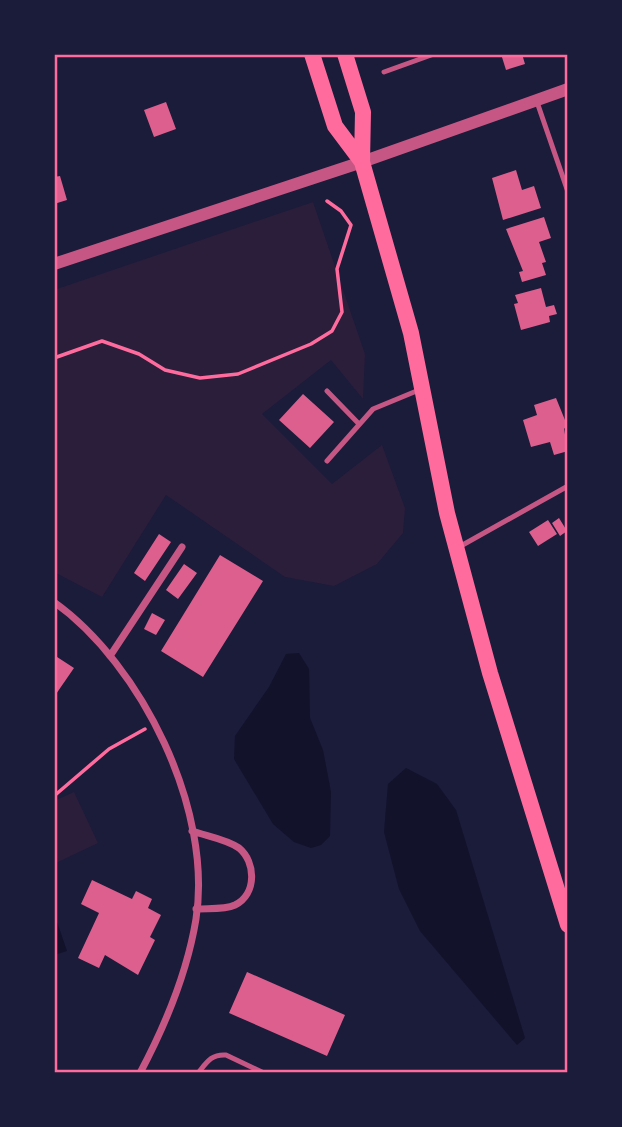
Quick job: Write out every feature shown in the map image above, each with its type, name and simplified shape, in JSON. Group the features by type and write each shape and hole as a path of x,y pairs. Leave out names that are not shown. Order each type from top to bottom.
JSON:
{"main road":[{"path":"313,54 335,126 362,163"},
{"path":"345,54 363,112 362,163 411,333 456,549 490,673 568,925"}],"street":[{"path":"54,264 362,163 568,89"},
{"path":"110,656 182,547"},
{"path":"54,602 76,618 110,656 156,723 184,794 191,831 198,874 196,909 184,975 140,1073"},
{"path":"191,831 236,846 247,858 253,874 247,893 235,905 196,909"}],"lane":[{"path":"384,72 434,54"},
{"path":"537,101 568,191"},
{"path":"327,461 373,409 421,389"},
{"path":"327,391 359,424"},
{"path":"456,549 568,486"},
{"path":"198,1073 211,1057 219,1054 264,1073"}],"path":[{"path":"54,358 102,341 139,354 165,370 200,378 239,373 310,344 332,331 342,312 337,269 351,225 341,211 327,201"},
{"path":"54,796 110,750 156,723"}],"shaded area":[{"path":"313,202 365,354 363,399 331,360 262,414 332,484 382,445 405,508 403,533 377,564 334,586 285,577 166,495 102,597 54,572 54,290"},
{"path":"299,653 309,669 310,718 323,750 331,792 330,836 321,845 311,848 294,842 273,824 234,759 235,736 269,687 286,654"},
{"path":"406,768 437,784 456,810 525,1038 517,1045 420,931 399,889 384,832 388,784"},
{"path":"74,792 98,843 54,864 54,801"},
{"path":"54,919 67,951 54,955"}],"building":[{"path":"501,54 522,54 525,64 506,70"},
{"path":"166,102 176,129 154,137 144,110"},
{"path":"516,170 522,190 534,186 541,208 503,220 492,178"},
{"path":"60,176 67,200 54,204 54,177"},
{"path":"544,217 551,238 539,242 546,262 542,263 546,275 522,282 519,272 523,271 506,229"},
{"path":"541,288 546,307 554,305 557,314 549,316 550,322 521,330 514,304 518,303 515,295"},
{"path":"303,394 334,422 310,448 279,420"},
{"path":"556,398 567,425 564,429 568,451 554,455 550,442 531,447 523,420 537,415 534,405"},
{"path":"559,518 567,531 560,536 552,523"},
{"path":"548,520 557,534 538,546 529,532"},
{"path":"159,534 171,542 145,581 134,573"},
{"path":"220,555 263,581 203,677 161,651"},
{"path":"184,564 197,573 178,599 166,590"},
{"path":"152,613 165,620 156,635 144,629"},
{"path":"54,655 74,668 54,697"},
{"path":"92,880 132,899 136,891 152,899 148,908 161,915 150,937 155,940 138,975 105,955 99,968 78,958 99,913 81,904"},
{"path":"247,972 345,1015 327,1056 229,1013"}]}
